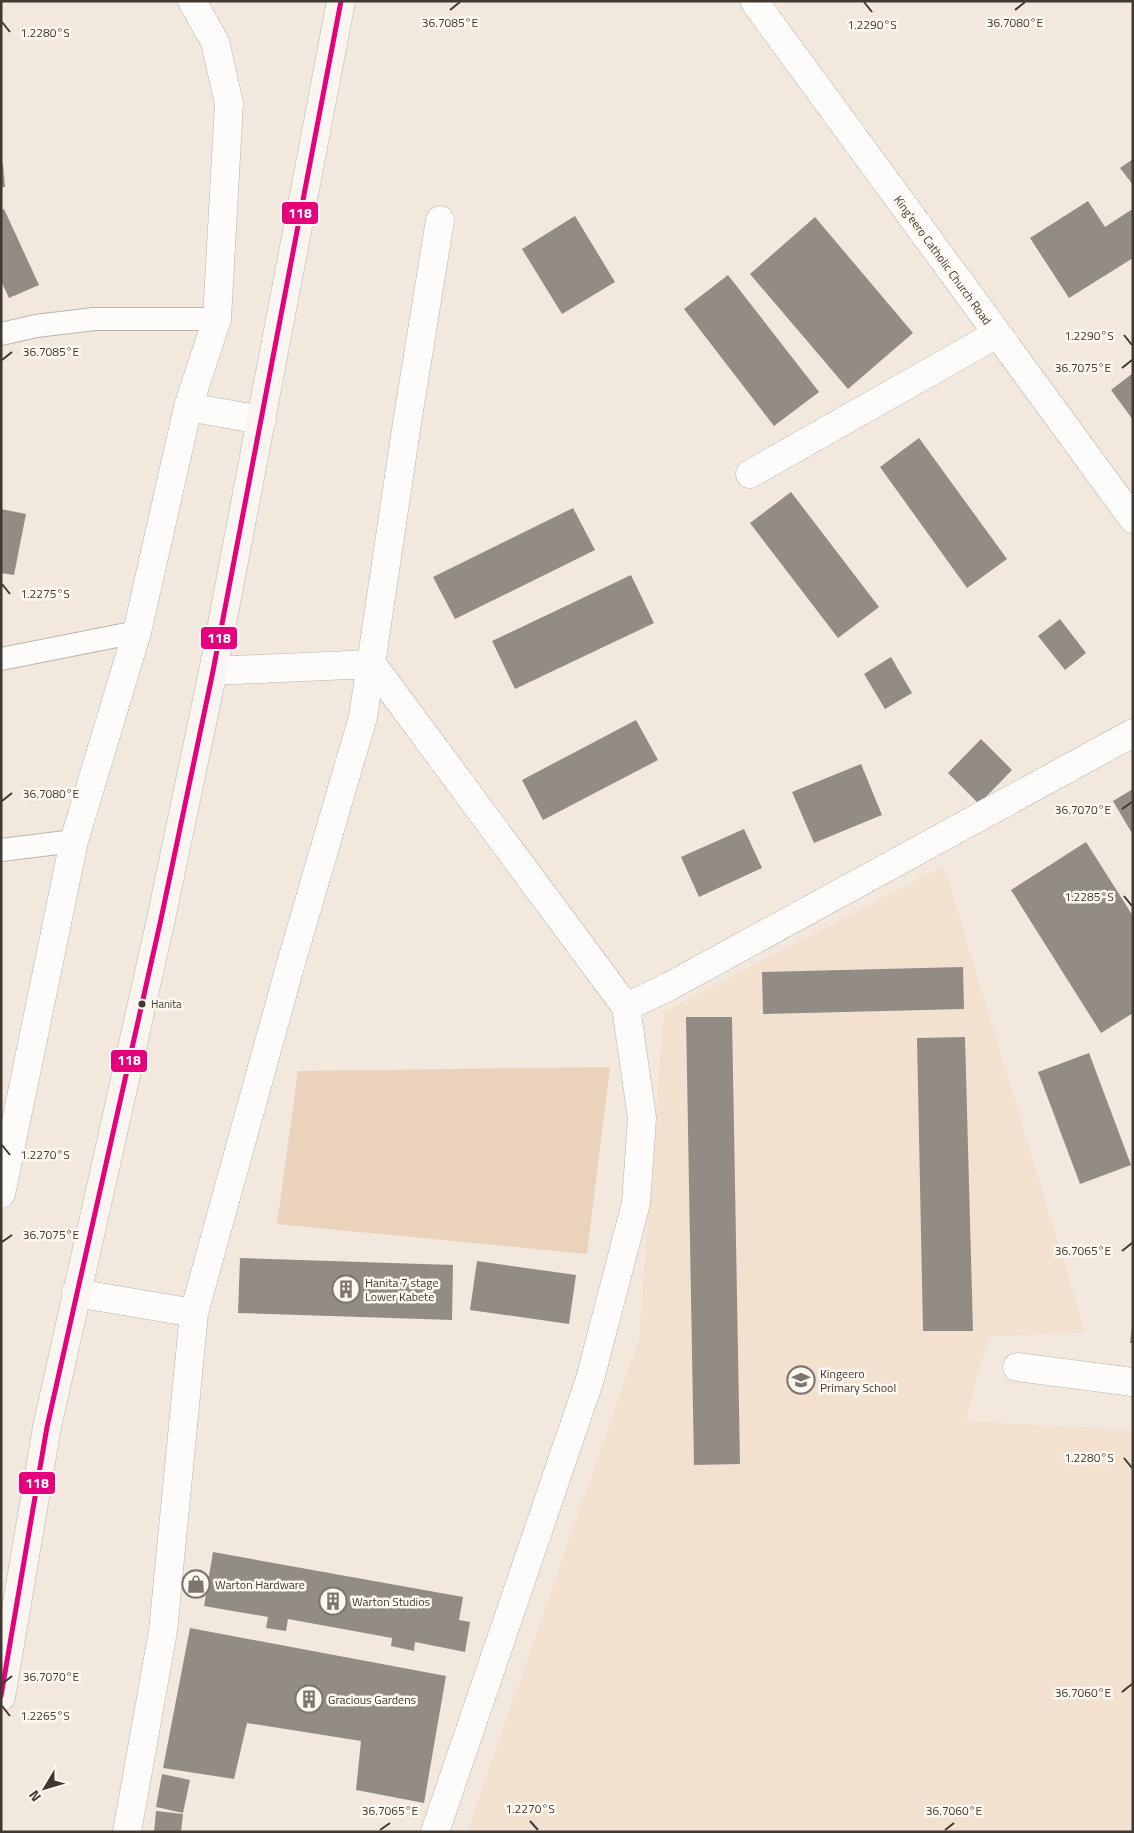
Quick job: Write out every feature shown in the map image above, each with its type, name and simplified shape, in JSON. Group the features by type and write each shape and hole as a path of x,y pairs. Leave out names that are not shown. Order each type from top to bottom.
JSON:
{"main road":[{"path":"1,1697 46,1427 161,919 214,671 341,1"}],"street":[{"path":"1,1194 74,841 137,632 188,407 218,319 229,104 215,42 192,1"},
{"name":"King'eero Catholic Church Road","path":"754,1 1133,519"},
{"path":"127,1832 163,1632 194,1313 291,963 363,717 407,423 440,220"},
{"path":"750,474 997,334"},
{"path":"188,407 262,420"},
{"path":"214,671 372,664"},
{"path":"372,664 626,1007 642,1118 636,1203 590,1379 435,1832"},
{"path":"626,1007 668,988 1133,733"},
{"path":"76,1293 194,1313"},
{"path":"1017,1367 1133,1382"}],"lane":[{"path":"1,334 36,326 94,319 218,319"},
{"path":"1,659 137,632"},
{"path":"1,850 74,841"}],"shaded area":[{"name":"Kingeero Primary School","path":"944,866 1085,1332 988,1337 966,1421 1133,1430 1133,1832 467,1832 639,1340 664,1012"},
{"path":"610,1067 587,1254 277,1224 298,1071"}],"building":[{"path":"1133,159 1133,185 1120,168"},
{"path":"1,164 3,164 5,187 1,187"},
{"path":"1088,201 1105,227 1131,210 1133,212 1133,258 1069,298 1030,238"},
{"path":"4,209 39,285 9,298 1,281 1,210"},
{"path":"575,216 615,282 562,314 522,249"},
{"path":"815,217 913,333 848,389 750,274"},
{"path":"728,275 819,392 774,426 684,309"},
{"path":"1133,373 1133,420 1111,390"},
{"path":"919,438 1007,559 967,588 880,467"},
{"path":"791,492 879,607 838,638 750,523"},
{"path":"573,508 595,550 455,619 433,577"},
{"path":"1,509 26,514 14,575 1,573"},
{"path":"631,575 654,623 515,689 492,641"},
{"path":"1060,619 1086,653 1065,670 1038,636"},
{"path":"891,657 912,693 885,709 864,674"},
{"path":"636,720 658,760 543,820 522,780"},
{"path":"981,739 1012,770 979,804 948,773"},
{"path":"861,764 882,815 814,843 792,792"},
{"path":"1133,789 1133,835 1113,801"},
{"path":"744,829 762,868 699,897 681,857"},
{"path":"1086,842 1133,916 1133,1013 1101,1033 1011,890"},
{"path":"963,967 964,1009 763,1014 762,972"},
{"path":"686,1017 732,1017 740,1464 694,1465"},
{"path":"965,1037 973,1331 923,1331 917,1038"},
{"path":"1089,1053 1131,1165 1080,1184 1038,1072"},
{"name":"Hanita 7 stage Lower Kabete","path":"240,1258 453,1265 452,1320 238,1313"},
{"path":"477,1261 576,1275 569,1324 470,1310"},
{"path":"1132,1326 1133,1343 1130,1343"},
{"name":"Warton Studios","path":"213,1552 463,1597 459,1620 470,1622 465,1652 415,1642 414,1651 391,1646 392,1638 288,1619 286,1631 266,1628 268,1617 204,1606"},
{"name":"Gracious Gardens","path":"190,1628 446,1676 424,1803 356,1790 361,1741 247,1723 234,1779 163,1768"},
{"path":"162,1774 190,1780 183,1813 156,1807"},
{"path":"156,1811 183,1814 181,1832 154,1832"}],"transit line":[{"name":"118","path":"1,1696 47,1427 161,919 213,671 341,1"}],"place":[{"name":"Hanita","path":"142,1004"},
{"name":"Hanita 7 stage Lower Kabete","path":"346,1289"},
{"name":"Kingeero Primary School","path":"801,1380"},
{"name":"Warton Hardware","path":"196,1584"},
{"name":"Warton Studios","path":"333,1601"},
{"name":"Gracious Gardens","path":"309,1699"}]}
